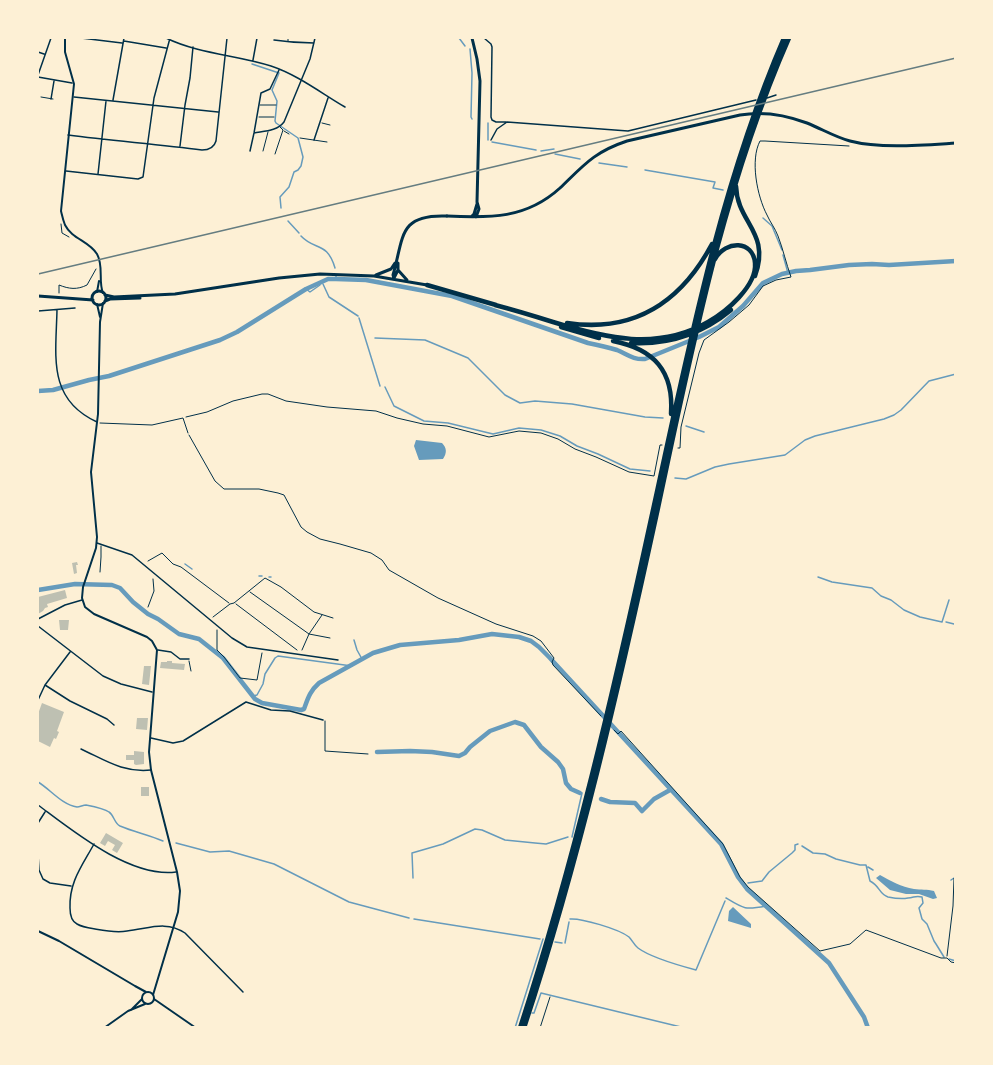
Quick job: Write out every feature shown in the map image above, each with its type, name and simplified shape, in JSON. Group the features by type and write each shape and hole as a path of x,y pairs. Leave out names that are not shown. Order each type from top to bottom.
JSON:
{"highway":[{"path":"669,444 715,239 735,168 784,38"},
{"path":"762,96 789,38"},
{"path":"695,326 754,119"},
{"path":"622,343 656,343 689,335 721,318 747,292 757,271 759,248 754,230 738,203 736,180"},
{"path":"549,321 577,325 604,325 624,321 647,312 665,302 685,284 702,263 715,239"},
{"path":"427,285 594,334 620,339 655,339 682,334 712,320 735,302 749,283 755,262 748,249 733,245 720,252 712,267"},
{"path":"495,305 583,335 638,348 654,359 664,373 672,403 668,452 607,721 568,883 522,1028"},
{"path":"670,432 692,342"}],"main road":[{"path":"471,38 480,76 477,202 474,216"},
{"path":"394,278 404,234 412,222 428,215 490,217 519,212 544,200 586,162 618,144 740,115 762,113 808,123 841,138 864,144 956,143"},
{"path":"474,216 478,214 477,202"},
{"path":"479,209 490,217"},
{"path":"394,278 398,270 398,260"},
{"path":"374,276 391,269 398,260"},
{"path":"398,270 408,281"},
{"path":"93,298 97,304 110,299 163,295 300,276 344,274 394,278 427,285"},
{"path":"93,298 97,292 114,297 163,295"},
{"path":"104,294 104,302"},
{"path":"38,296 93,298"}],"street":[{"path":"51,38 38,76 74,84"},
{"path":"65,38 65,52 74,84 65,171 64,223 69,231 95,251 100,261 101,287 104,294"},
{"path":"81,38 167,49"},
{"path":"113,101 124,38"},
{"path":"166,38 193,47 253,60 302,81 345,107"},
{"path":"65,171 142,178 156,85 170,38"},
{"path":"68,135 206,150 213,146 216,141 227,38"},
{"path":"253,60 257,38"},
{"path":"254,133 281,126 287,117 310,59 315,38"},
{"path":"484,38 492,48 490,117 496,122 628,131 776,95"},
{"path":"274,39 283,42 288,39 315,43"},
{"path":"180,147 193,47"},
{"path":"38,52 45,54"},
{"path":"250,152 261,93 270,89 278,71"},
{"path":"52,99 55,80"},
{"path":"72,97 219,112"},
{"path":"315,140 328,97"},
{"path":"98,174 106,100"},
{"path":"491,140 497,129 507,122"},
{"path":"97,292 100,272"},
{"path":"100,322 104,302"},
{"path":"97,304 100,322 98,422 91,472 97,525 96,543 83,586 82,600 94,614 150,639 157,650 150,738 151,770 177,872 179,905 152,1003"},
{"path":"38,311 75,308"},
{"path":"57,310 56,364 60,386 75,407 87,417 98,422"},
{"path":"96,543 132,555 232,638 248,647 338,660"},
{"path":"38,619 65,605 82,600"},
{"path":"38,626 99,674 121,684 153,692"},
{"path":"157,650 171,652 180,659 189,659"},
{"path":"38,700 45,685 70,651"},
{"path":"45,685 114,725"},
{"path":"150,738 173,743 183,741 246,702 271,710 290,711 323,720"},
{"path":"81,749 127,770 151,770"},
{"path":"38,805 117,858 162,873 177,872"},
{"path":"38,823 46,811"},
{"path":"94,844 71,886 70,913 78,925 117,932 159,925 173,927 185,933 243,992"},
{"path":"38,854 39,870 43,879 50,883 71,886"},
{"path":"38,931 147,992 196,1028"},
{"path":"104,1028 128,1011 152,989 157,981"},
{"path":"135,987 145,1004"},
{"path":"128,1011 152,1003 165,1007"}],"lane":[{"path":"300,42 301,38"},
{"path":"41,97 52,99"},
{"path":"258,105 276,105"},
{"path":"257,117 274,117"},
{"path":"320,122 330,125"},
{"path":"275,154 282,130 281,126"},
{"path":"263,151 269,130"},
{"path":"282,130 289,134"},
{"path":"300,138 327,142"},
{"path":"98,422 152,425 183,418 188,433"},
{"path":"100,544 100,572"},
{"path":"189,659 191,671"},
{"path":"323,720 325,723 325,751 369,754"}],"path":[{"path":"680,448 681,427 704,340 749,305 763,286 791,277 778,234 767,216 758,189 755,157 760,141 839,145"},
{"path":"61,226 62,233 70,237"},
{"path":"59,292 59,285 72,289 82,287 88,283 97,267"},
{"path":"183,418 207,412 249,396 268,394 294,402 376,411 423,424 447,426 489,436 519,431 541,434 558,439 575,449 629,472 654,476 660,444"},
{"path":"188,433 220,487 227,490 259,489 284,495 304,530 315,537 371,553 382,560 389,570 438,598 541,641 554,658 553,665 600,715"},
{"path":"144,564 162,553 173,564 181,567 230,604"},
{"path":"148,607 154,591 154,571"},
{"path":"210,619 265,578 314,612 333,618"},
{"path":"249,591 309,634 330,638"},
{"path":"234,603 301,653 309,634 323,615"},
{"path":"217,625 217,650 240,678 257,680 263,650"},
{"path":"618,734 621,731 723,844 740,877 748,887 820,951 850,944 866,930 956,963"},
{"path":"947,958 954,878 956,878"},
{"path":"540,1028 550,997"}],"water":[{"path":"416,440 442,443 446,451 443,459 419,460 414,446"},
{"path":"880,875 905,887 934,891 937,898 890,890 876,878"},
{"path":"733,907 751,924 751,928 728,921 729,911"}],"building":[{"path":"77,562 77,573 74,574 72,563"},
{"path":"65,590 67,598 47,604 48,607 38,614 38,597"},
{"path":"59,620 69,620 68,630 60,630"},
{"path":"161,662 185,664 184,670 160,668"},
{"path":"144,666 151,666 149,685 142,684"},
{"path":"42,703 64,712 57,731 59,732 50,747 38,741 38,714"},
{"path":"137,718 148,718 147,730 136,729"},
{"path":"134,751 144,752 144,764 136,765 134,760 126,760 126,755 134,755"},
{"path":"141,787 149,787 149,796 141,796"},
{"path":"106,833 123,843 117,853 112,850 115,845 108,841 105,846 100,843"}],"waterway":[{"path":"459,38 465,46"},
{"path":"470,49 472,119"},
{"path":"252,64 279,73 272,90 277,101 275,121 298,138 303,157 301,166 294,172 289,187 280,197 281,208"},
{"path":"488,123 488,140"},
{"path":"492,142 536,150"},
{"path":"541,151 554,149"},
{"path":"555,154 580,159"},
{"path":"599,163 627,167"},
{"path":"645,170 715,182 713,188 723,190"},
{"path":"763,218 772,226 782,250"},
{"path":"288,221 299,233"},
{"path":"301,236 324,250 332,259 335,268"},
{"path":"783,255 788,273"},
{"path":"38,391 53,390 109,376 220,340 306,289 328,279 366,280 452,296 588,343 617,350 634,358 645,359 719,327 743,306 763,283 782,274 849,265 956,261"},
{"path":"323,284 329,297 358,316"},
{"path":"306,289 310,292 320,285"},
{"path":"359,318 380,386"},
{"path":"375,338 425,340 468,358 505,395 520,403 535,401 572,404 663,418"},
{"path":"675,478 686,479 715,467 785,455 805,440 815,436 884,419 901,410 929,381 956,374"},
{"path":"385,387 394,406 424,421 448,423 493,434 519,428 541,430 560,436 630,469 650,471"},
{"path":"686,426 704,432"},
{"path":"185,564 192,569"},
{"path":"818,577 832,582 872,588 904,610 920,617 942,622 949,600"},
{"path":"38,590 75,584 112,585 120,588 148,614 179,634 199,639 223,658 255,699 262,703 301,710 304,709 311,692 319,683 373,653 400,645 459,640 492,634 519,637 531,641 549,657 721,844 747,889 829,963 864,1017 868,1028"},
{"path":"946,622 954,624"},
{"path":"354,640 362,659"},
{"path":"253,696 257,695 265,674 278,656 352,666"},
{"path":"377,752 432,752 459,756 490,731 515,722 524,725 541,747 558,762 563,769 566,783 571,789 580,793"},
{"path":"38,782 72,806 86,805 104,810 111,813 120,826 163,841"},
{"path":"601,799 610,802 635,803 642,811 654,799 670,790"},
{"path":"572,837 582,793"},
{"path":"413,878 412,853 443,844 475,829 505,840 546,844 568,837"},
{"path":"176,843 210,852 229,851 274,864 349,902 409,918"},
{"path":"748,883 762,881 795,850 795,845 798,844"},
{"path":"802,846 813,853 866,865 870,881 888,897 922,897 923,903 919,908 922,919 927,924 944,957"},
{"path":"868,867 873,870"},
{"path":"726,898 745,908 766,906"},
{"path":"570,919 591,922 617,931 629,937 643,951 696,970 725,901"},
{"path":"414,919 540,939"},
{"path":"565,943 569,922"},
{"path":"515,1028 543,939"},
{"path":"555,942 562,943"},
{"path":"949,959 956,961"},
{"path":"532,1013 534,1013 541,993 685,1028"}],"railway":[{"path":"38,274 956,58"}]}
